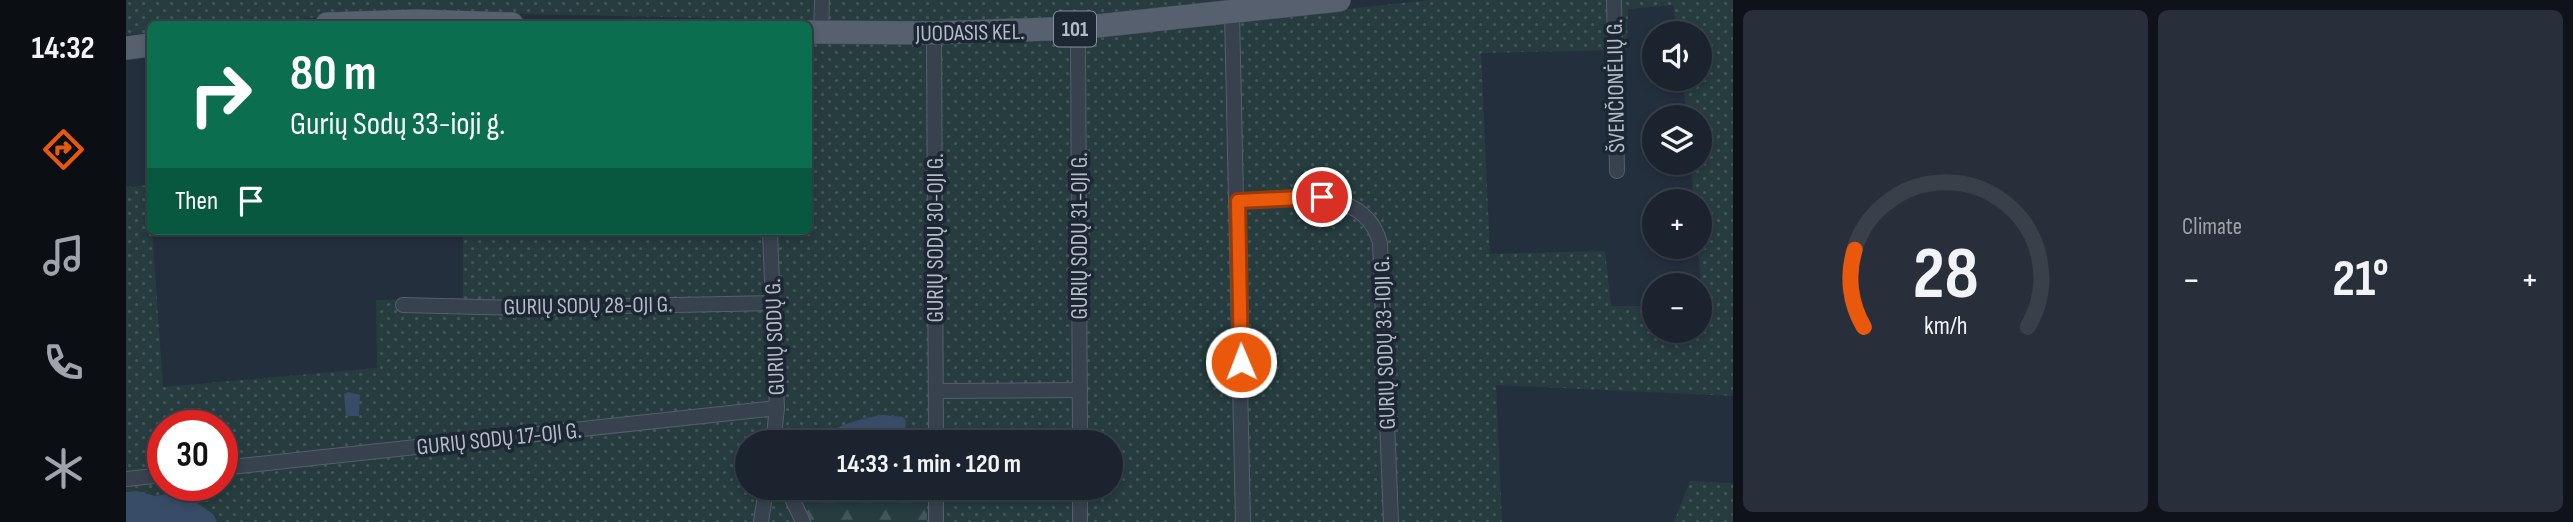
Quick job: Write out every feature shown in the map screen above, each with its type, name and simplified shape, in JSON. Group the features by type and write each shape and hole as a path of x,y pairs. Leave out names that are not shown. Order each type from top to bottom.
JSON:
{"main road":[{"name":"JUODASIS KEL.","path":"812,33 1078,29 1339,0"},
{"path":"126,48 147,45"}],"street":[{"path":"812,33 822,0"},
{"name":"ŠVENČIONĖLIŲ G.","path":"1614,0 1617,172"},
{"path":"1232,13 1243,522"},
{"name":"GURIŲ SODŲ 31-OJI G.","path":"1078,29 1080,430"},
{"name":"GURIŲ SODŲ 30-OJI G.","path":"934,33 936,430"},
{"name":"GURIŲ SODŲ 33-IOJI G.","path":"1238,201 1322,197 1351,206 1377,231 1380,243 1391,522"},
{"name":"GURIŲ SODŲ G.","path":"770,235 776,408 774,430"},
{"name":"GURIŲ SODŲ 28-OJI G.","path":"403,305 520,307 772,303"},
{"path":"936,391 1080,390"},
{"name":"GURIŲ SODŲ 17-OJI G.","path":"238,466 776,408"},
{"path":"126,479 147,477"},
{"path":"761,522 764,500"},
{"path":"793,500 803,522"},
{"path":"936,500 936,522"},
{"path":"1080,500 1080,522"}],"green space":[{"path":"126,0 1248,0 1049,18 930,23 395,11 270,21 147,21 147,33 126,35"},
{"path":"1430,0 1733,0 1733,396 1496,385 1502,522 927,522 927,500 1123,500 1123,430 735,430 735,500 811,500 809,522 126,522 126,187 147,185 147,235 152,235 163,387 377,368 376,300 463,298 463,235 812,235 812,41 924,45 1038,42","holes":["1673,5 1675,21 1712,21 1712,91 1684,91 1685,105 1712,105 1712,175 1692,175 1693,189 1712,189 1712,259 1699,259 1700,273 1712,273 1712,343 1642,343 1642,306 1611,306 1605,251 1490,254 1481,53 1627,50 1628,9"]},
{"path":"1690,481 1733,483 1733,522 1674,522"},
{"path":"927,500 927,522 809,522 802,509 805,501"}],"water":[{"path":"348,392 360,395 359,416 346,416 344,394"},
{"path":"882,415 903,417 906,421 905,428 901,430 833,430"},
{"path":"126,492 147,494 147,501 194,501 213,514 217,522 126,522"}],"route":[{"path":"1241,362 1238,201 1322,197"}]}
